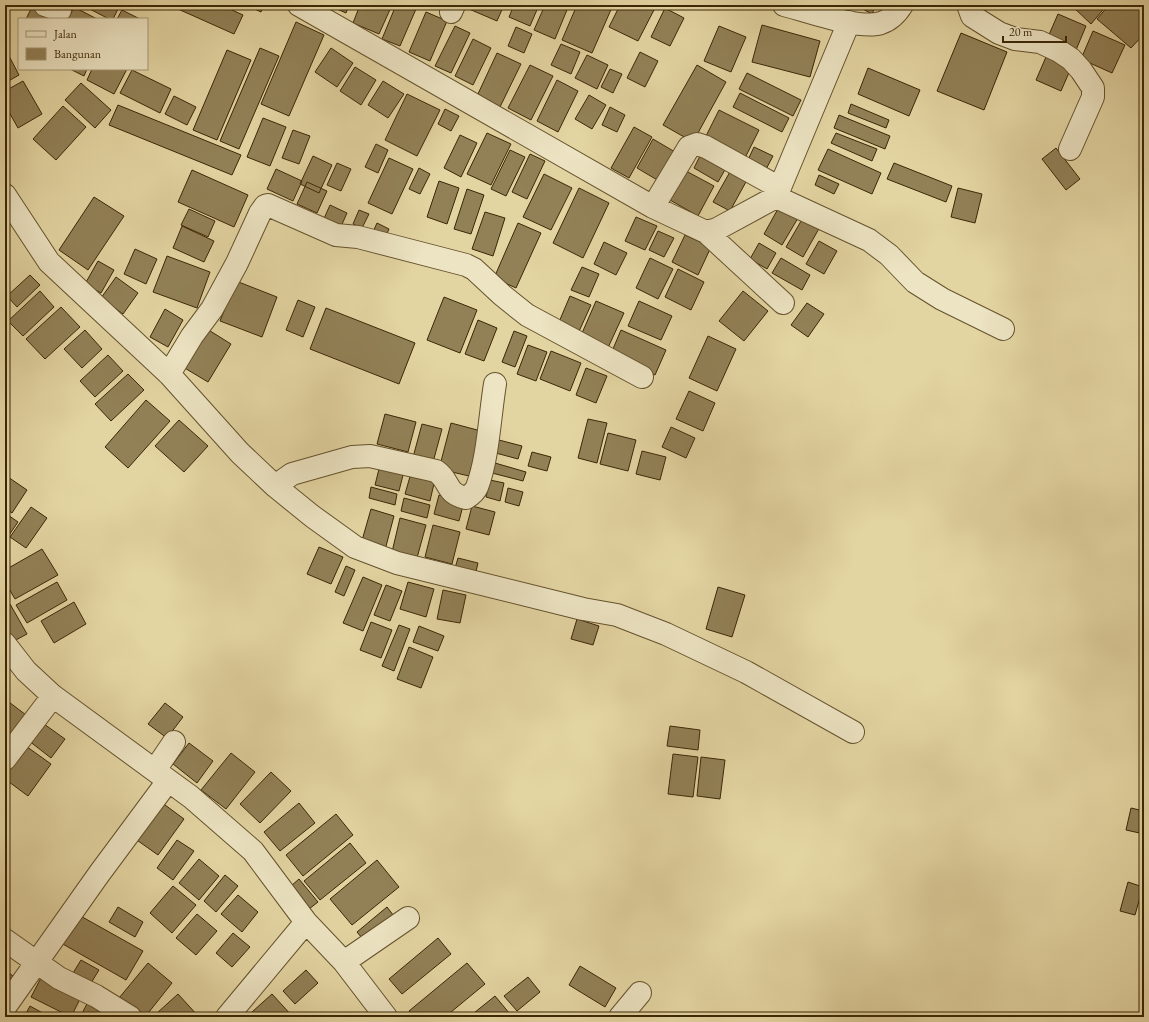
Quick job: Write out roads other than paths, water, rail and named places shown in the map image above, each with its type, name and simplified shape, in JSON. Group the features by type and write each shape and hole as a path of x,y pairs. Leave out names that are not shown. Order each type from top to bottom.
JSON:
{"street":[{"path":"299,5 653,207 706,232 783,303"},
{"path":"784,5 849,22 865,24 881,23 892,18 902,5"},
{"path":"968,5 972,16 985,25 1014,39 1040,42 1071,59 1081,70 1093,88 1092,97 1070,149"},
{"path":"706,232 717,229 778,193 849,22"},
{"path":"653,207 689,147 696,144 706,147 778,193 869,240 889,255 915,282 942,299 1003,329"},
{"path":"5,195 49,262 169,374 240,453 275,486 312,516 355,547 397,563 583,609 617,615 666,634 746,672 853,732"},
{"path":"169,374 192,336 212,308 237,263 260,213 265,206 268,205 336,235 358,236 466,265 474,269 502,296 527,315 642,377"},
{"path":"275,486 292,474 352,457 370,456 436,472 441,475 456,495 466,498 472,494 477,487 495,384"},
{"path":"7,648 26,671 53,696 191,797 253,851 306,922 344,962 386,1017"},
{"path":"5,759 53,696"},
{"path":"5,1007 162,776 174,742"},
{"path":"344,962 408,918"},
{"path":"227,1017 306,922"},
{"path":"5,940 59,978 96,996 130,1017"},
{"path":"620,1017 640,993"}]}
